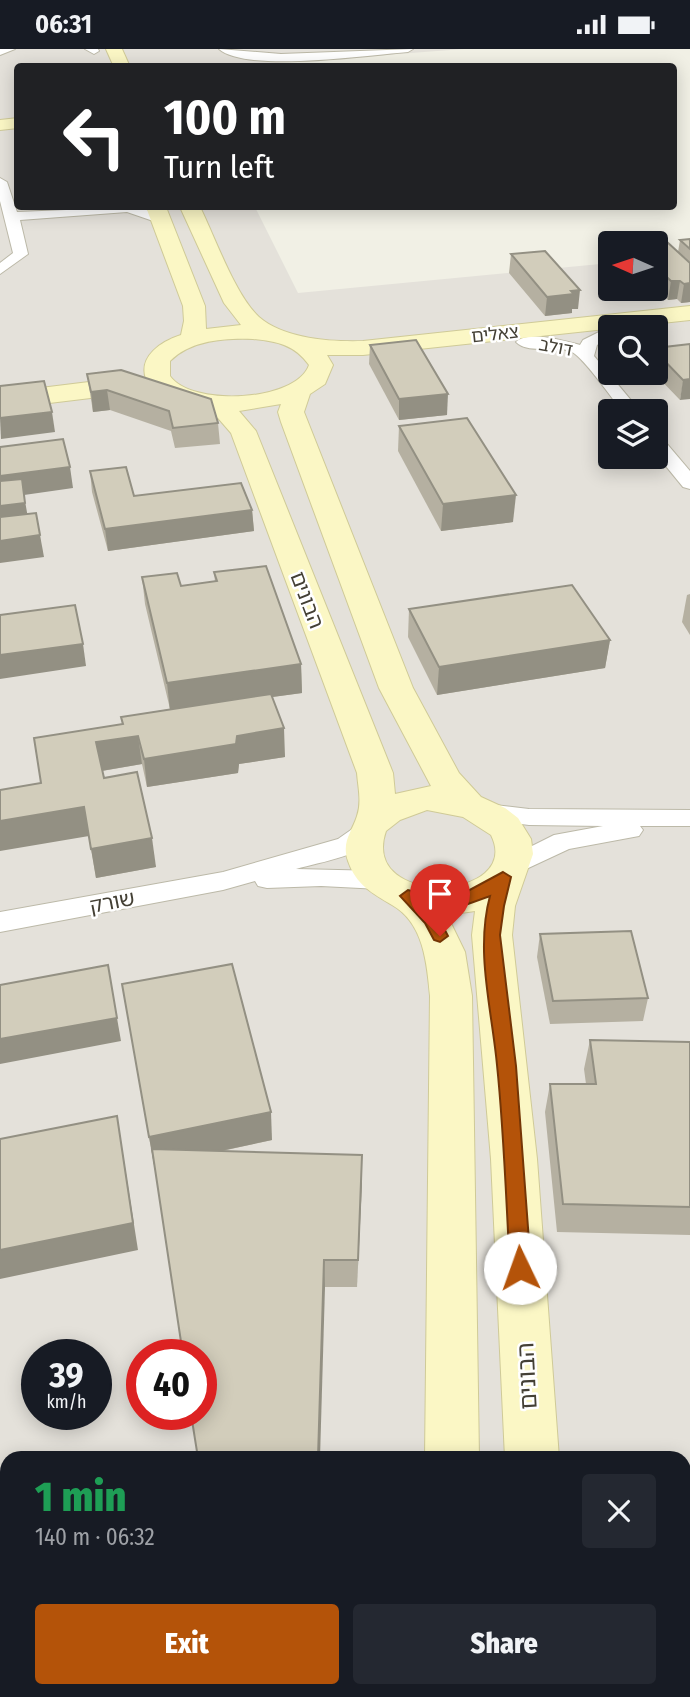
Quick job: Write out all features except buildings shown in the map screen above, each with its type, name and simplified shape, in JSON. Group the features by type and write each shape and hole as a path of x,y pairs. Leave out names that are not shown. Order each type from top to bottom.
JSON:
{"street":[{"path":"0,52 10,49"},
{"path":"223,49 237,57 262,58 408,49"},
{"path":"0,182 22,254 0,270"},
{"path":"12,216 85,210"},
{"path":"137,210 159,213 194,306 196,321 192,339"},
{"path":"191,210 235,303 252,323 277,335"},
{"name":"צאלים","path":"277,335 319,348 345,349 690,313"},
{"path":"668,328 690,325"},
{"path":"0,389 122,373 159,360 178,345 192,339 234,332 277,335"},
{"name":"צאלים","path":"201,402 252,404 308,385 336,367 365,359 598,335"},
{"name":"דולב","path":"586,356 589,343 598,339"},
{"name":"דולב","path":"524,342 557,344 580,350 621,399"},
{"path":"301,343 319,359 321,369 292,412 294,422 396,688 444,779 502,825 510,837 513,850 506,872"},
{"path":"159,360 155,370 158,380 168,390"},
{"path":"0,401 126,385 168,390 201,402"},
{"name":"הבונים","path":"201,402 227,413 243,431 375,773 378,789 371,826"},
{"path":"668,456 690,483"},
{"path":"452,1451 450,996 447,962 440,936 431,919 369,867 363,852 371,826 390,809 408,802 437,799 529,817 690,819"},
{"path":"394,888 430,901 468,898 484,892 506,872 563,841 690,819"},
{"name":"שורק","path":"0,922 223,881 347,845 371,826"},
{"name":"הבונים","path":"506,872 495,906 492,935 514,1159 532,1451"},
{"name":"שורק","path":"223,881 321,877 394,888"}],"shaded area":[{"path":"0,49 464,49 276,63 14,63 14,210 256,210 298,293 598,264 598,301 668,301 668,258 690,255 690,1451 0,1451"}],"route":[{"path":"440,936 431,919 408,896 430,901 468,898 484,892 503,877 495,906 492,935 494,972 507,1066 520,1268"}]}
